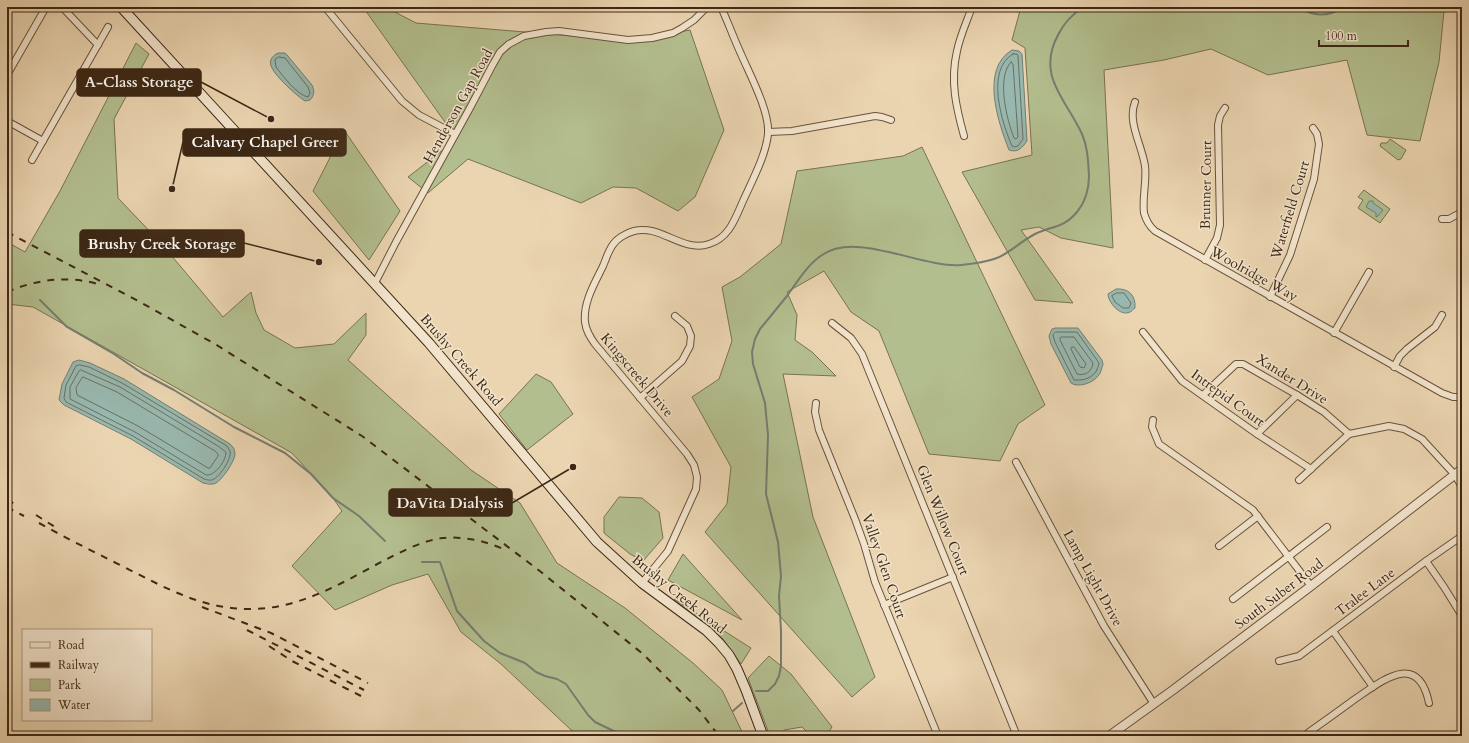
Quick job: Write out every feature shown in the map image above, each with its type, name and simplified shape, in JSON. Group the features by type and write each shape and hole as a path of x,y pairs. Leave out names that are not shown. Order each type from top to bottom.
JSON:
{"main road":[{"name":"Brushy Creek Road","path":"121,7 375,283 458,376 596,542 642,583 706,631 719,643 729,655 746,690 763,736"}],"street":[{"path":"7,75 46,7"},
{"path":"62,7 98,45"},
{"path":"325,7 402,101 419,115 455,134"},
{"name":"Henderson Gap Road","path":"375,283 495,59 504,48 516,40 539,32 559,31 616,39 638,40 652,38 673,33 682,28 694,20 707,7"},
{"name":"Kingscreek Drive","path":"642,583 668,551 692,500 696,488 697,477 694,465 687,454 588,334 585,323 585,310 589,297 612,246 627,233 646,229 667,236 686,245 698,247 708,245 719,241 728,232 739,210 760,161 768,132 766,116 721,7"},
{"path":"964,136 954,97 954,77 957,50 972,7"},
{"path":"32,160 108,27"},
{"name":"Woolridge Way","path":"1136,102 1133,108 1133,118 1145,166 1144,208 1146,218 1152,228 1160,235 1442,393 1453,397 1462,397"},
{"name":"Brunner Court","path":"1205,260 1217,238 1220,225 1218,125 1220,116 1225,108"},
{"path":"768,132 792,131 875,116 891,120"},
{"path":"7,121 43,141"},
{"name":"Waterfield Court","path":"1270,297 1290,255 1314,179 1319,144 1317,134 1313,128"},
{"path":"1442,219 1449,219 1462,212"},
{"path":"1334,333 1369,272"},
{"path":"640,398 682,361 690,346 691,336 687,326 675,316"},
{"path":"1394,366 1400,356 1435,327 1442,316"},
{"name":"Glen Willow Court","path":"832,323 851,338 862,354 1018,736"},
{"name":"Intrepid Court","path":"1143,332 1182,381 1257,434 1311,469"},
{"name":"Xander Drive","path":"1202,395 1236,364 1246,364 1324,412 1349,434"},
{"path":"1257,434 1297,395"},
{"name":"Valley Glen Court","path":"816,403 815,412 819,430 855,519 875,582 938,736"},
{"path":"1153,420 1152,427 1156,439 1162,448 1249,506 1311,586"},
{"path":"1299,480 1349,434 1389,426 1404,429 1422,439 1455,475 1462,487"},
{"name":"Lamp Light Drive","path":"1016,462 1104,626 1154,704"},
{"name":"South Suber Road","path":"1109,736 1311,586 1462,469"},
{"path":"1219,546 1258,516"},
{"path":"1233,599 1327,526"},
{"name":"Tralee Lane","path":"1278,661 1299,656 1426,561 1462,536"},
{"path":"1426,561 1462,616"},
{"path":"884,605 953,577"},
{"path":"1333,631 1372,687"},
{"path":"1305,736 1372,687 1395,674 1412,675 1420,680 1424,685 1429,702"}],"green space":[{"path":"363,7 388,7 416,23 634,41 690,30 724,130 695,197 678,211 636,188 613,187 581,203 468,159 428,193 408,177 457,139"},
{"path":"1021,7 1462,7 1444,11 1439,62 1420,141 1367,135 1347,60 1268,75 1211,49 1164,60 1104,70 1113,248 1061,238 1039,227 1021,230 1073,303 1035,300 962,172 1032,155 1025,48 1012,40"},
{"path":"136,43 149,54 114,119 118,198 160,242 223,317 251,292 256,313 264,330 295,348 334,344 366,313 366,335 348,360 471,470 520,503 557,563 625,608 693,663 722,690 744,736 579,736 501,664 461,632 428,574 392,585 335,610 292,566 342,511 333,498 292,453 33,307 7,304 7,242 25,252 60,191"},
{"path":"344,130 400,211 369,260 313,191"},
{"path":"1390,139 1406,150 1401,159 1398,160 1380,146 1381,143 1387,143"},
{"path":"922,147 1045,405 1018,424 1000,461 929,454 879,331 851,312 824,271 787,292 797,315 795,340 812,352 836,376 783,374 813,517 875,677 852,697 705,532 727,504 731,467 692,397 719,379 732,341 722,287 740,277 781,244 797,171 903,156"},
{"path":"1364,190 1390,209 1380,223 1358,208 1363,200 1358,197"},
{"path":"536,374 551,382 573,414 527,450 499,414"},
{"path":"619,497 642,498 659,512 663,538 643,561 630,554 604,533 604,517"},
{"path":"683,554 742,620 668,580"},
{"path":"674,599 751,648 741,664 723,639"},
{"path":"769,656 791,674 832,727 826,736 811,736 802,727 784,730 784,736 770,736 748,678"}],"water":[{"path":"1012,50 1019,51 1022,54 1027,141 1021,148 1015,151 1009,150 1000,125 994,97 996,70 1002,59"},
{"path":"278,53 285,53 312,85 314,93 310,100 305,101 301,99 274,72 271,61 272,57"},
{"path":"1369,201 1373,201 1373,203 1383,210 1378,216 1376,217 1376,213 1366,207"},
{"path":"1116,289 1128,291 1133,296 1135,308 1130,312 1126,313 1119,311 1112,305 1108,294"},
{"path":"1078,328 1102,360 1103,364 1096,379 1081,385 1071,383 1051,344 1049,336 1052,329"},
{"path":"79,360 90,363 124,379 230,444 234,448 235,454 231,465 225,474 214,484 203,483 131,439 64,405 59,400 62,384 73,362"}],"waterway":[{"path":"756,691 768,691 775,684 779,676 781,666 779,596 781,576 778,542 766,494 768,435 765,403 753,364 752,352 755,339 760,329 807,269 822,255 836,249 853,247 871,248 945,264 970,264 988,261 1002,256 1035,234 1062,224 1077,212 1083,204 1088,190 1089,176 1087,155 1082,134 1056,87 1050,63 1052,50 1060,31 1072,16 1084,7"},
{"path":"1295,7 1315,14 1332,13 1346,7"},
{"path":"40,300 67,327 234,427 285,453 311,474 333,498 359,516 385,541"},
{"path":"422,562 440,562 457,611 484,641 500,653 525,663 536,672 557,679 566,684 588,715 595,722 624,736"},
{"path":"733,711 742,703"}],"railway":[{"path":"7,232 140,302 215,344 362,436 541,572 643,654 699,710 719,736"},
{"path":"7,292 42,281 66,279 101,285"},
{"path":"7,500 17,505"},
{"path":"7,507 24,516"},
{"path":"36,515 55,527"},
{"path":"39,523 170,590 201,602 235,608 271,608 304,599 337,586 383,561 419,544 434,539 467,539 492,544 507,551"},
{"path":"202,607 271,633 368,683"},
{"path":"247,630 364,690"},
{"path":"269,646 292,661 361,696"}],"place":[{"name":"A-Class Storage","path":"271,119"},
{"name":"Calvary Chapel Greer","path":"172,189"},
{"name":"Brushy Creek Storage","path":"319,262"},
{"name":"DaVita Dialysis","path":"573,467"}]}
